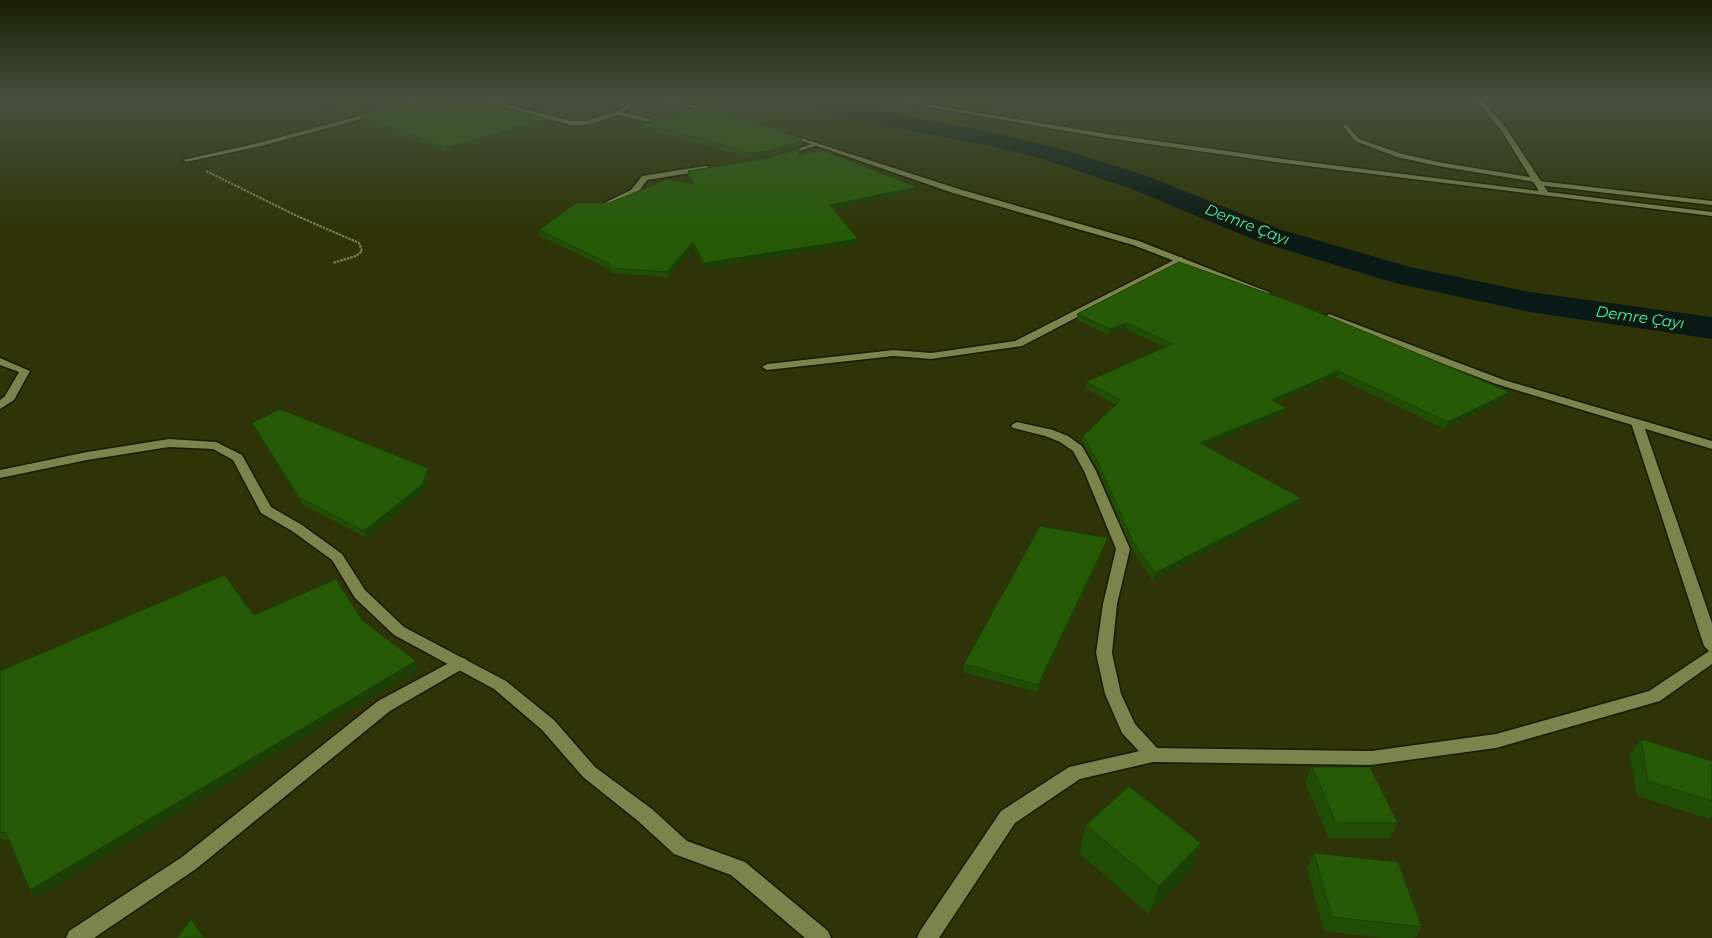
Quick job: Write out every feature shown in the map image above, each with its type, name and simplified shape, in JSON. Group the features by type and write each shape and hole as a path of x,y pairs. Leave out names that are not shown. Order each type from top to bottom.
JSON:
{"street":[{"path":"186,160 275,141"},
{"path":"808,141 956,191 1136,243 1271,295"},
{"path":"1140,141 1254,157 1712,214"},
{"path":"1359,141 1397,155 1438,164 1537,181 1712,203"},
{"path":"1511,141 1545,194"},
{"path":"780,156 817,144"},
{"path":"606,204 634,192 645,178 712,167"},
{"path":"767,367 894,353 931,356 1018,344 1180,260"},
{"path":"1317,312 1500,382 1712,445"},
{"path":"0,361 26,371 10,398 0,406"},
{"path":"1637,423 1712,646"},
{"path":"1017,426 1049,433 1064,439 1078,449 1123,549 1110,604 1104,653 1113,694 1128,728 1153,755"},
{"path":"0,474 88,456 169,443 216,446 238,458 266,510 298,528 337,557 360,594 400,631 500,684 542,719 589,772 645,815 681,848 738,868 821,938"},
{"path":"927,938 1008,818 1075,772 1153,755 1371,758 1496,741 1654,696 1712,656"},
{"path":"76,938 189,863 384,706 460,663"}],"path":[{"path":"186,160 297,216 359,243 362,251 356,256 334,263"}],"building":[{"path":"426,141 471,141 446,148"},
{"path":"707,141 801,141 768,151 751,153"},
{"path":"800,148 798,155 822,150 917,187 830,205 858,239 704,263 693,242 667,272 611,268 610,264 539,230 576,203 609,203 668,179 694,184 688,171 770,158"},
{"path":"1179,262 1298,304 1510,392 1448,422 1338,371 1272,400 1286,408 1200,443 1301,498 1155,573 1133,542 1099,464 1083,436 1121,400 1086,382 1172,344 1127,323 1110,329 1077,314"},
{"path":"280,409 428,468 423,484 364,531 300,498 252,423"},
{"path":"1040,526 1108,538 1038,685 964,664"},
{"path":"224,575 254,615 336,579 362,620 416,661 30,890 6,833 0,832 0,671"},
{"path":"1641,739 1712,761 1712,801 1648,781"},
{"path":"1312,767 1370,767 1398,823 1336,823"},
{"path":"1129,786 1201,843 1159,886 1086,825"},
{"path":"1314,853 1398,862 1422,927 1332,917"},
{"path":"191,919 204,938 177,938"}],"waterway":[{"name":"Demre Çayı","path":"998,141 1052,154 1138,182 1271,236 1406,276 1530,302 1712,328"}]}
